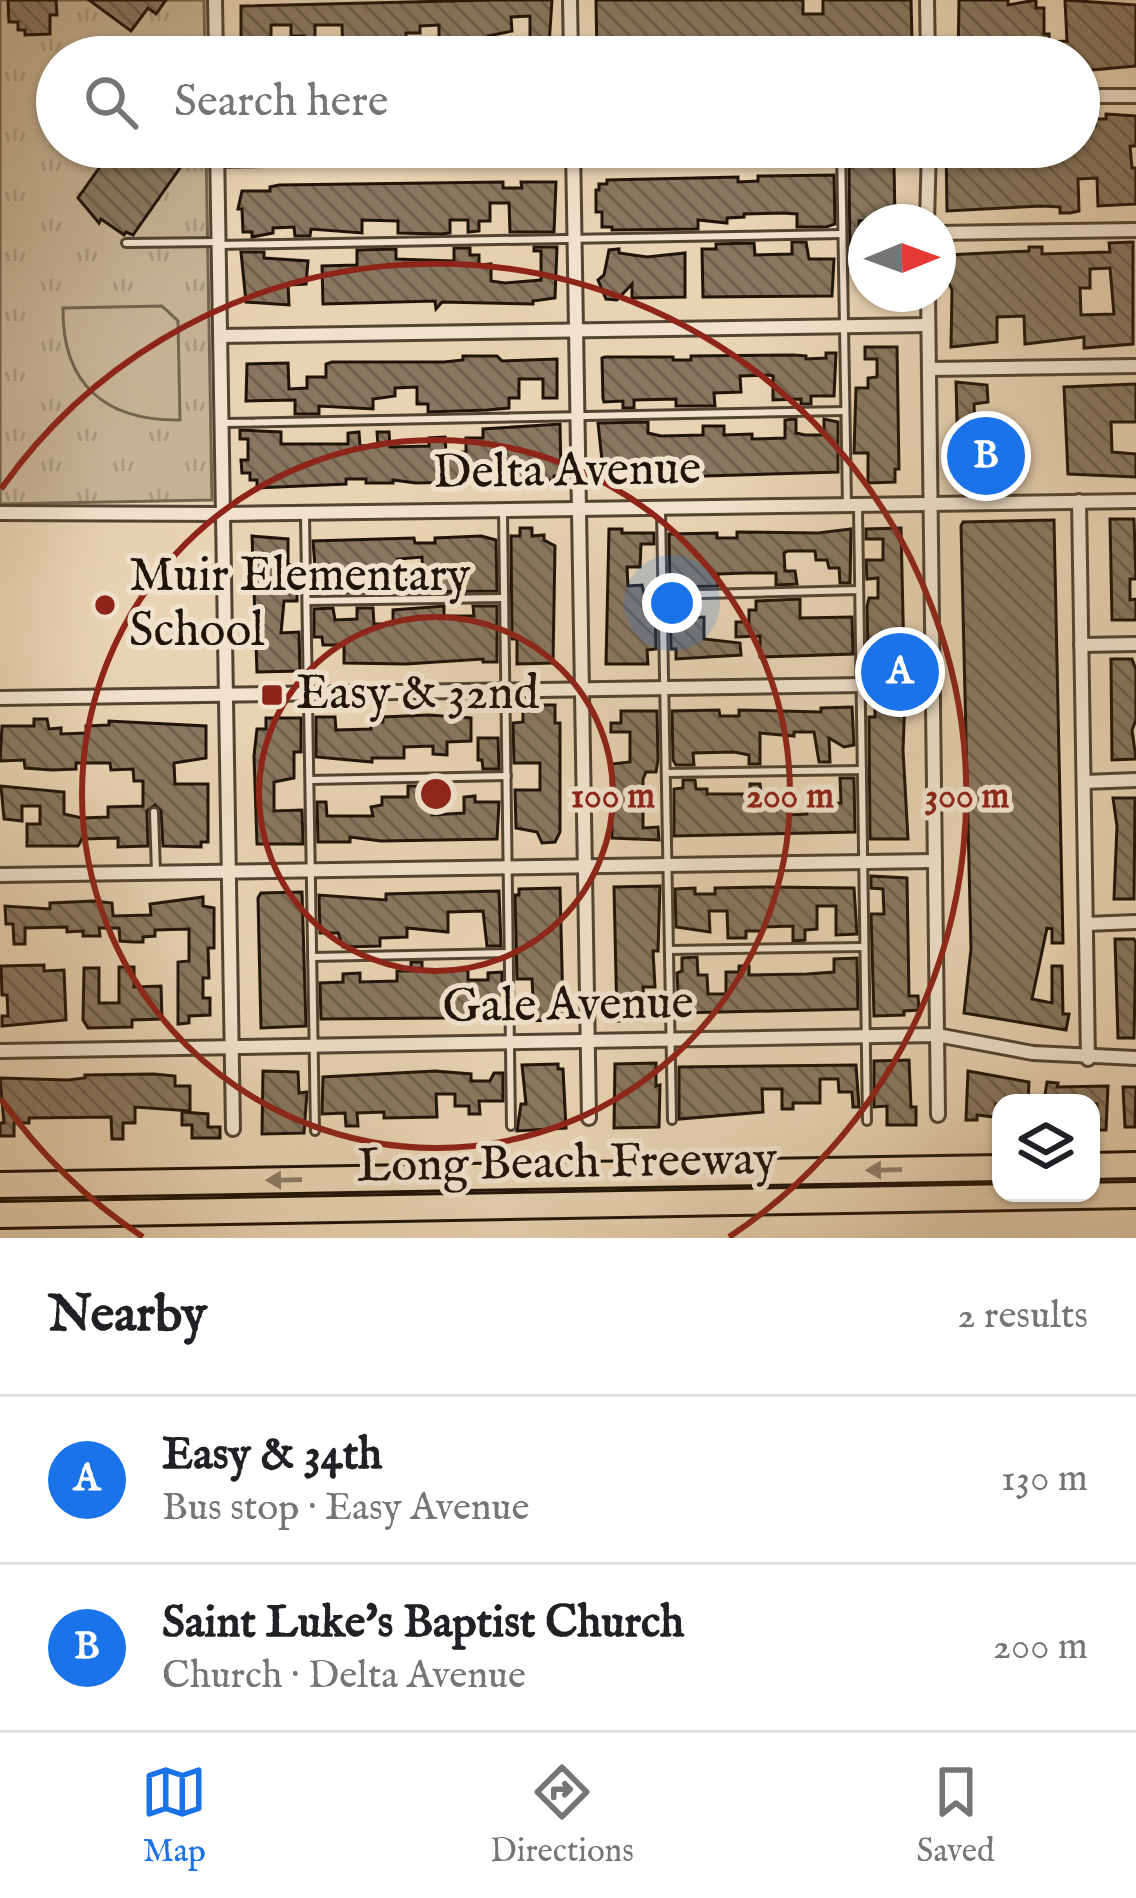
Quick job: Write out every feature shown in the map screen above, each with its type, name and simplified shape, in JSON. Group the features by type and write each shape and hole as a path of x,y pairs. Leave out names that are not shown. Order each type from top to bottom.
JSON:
{"highway":[{"path":"1100,1166 1136,1165"},
{"name":"Long Beach Freeway","path":"0,1185 992,1168"},
{"name":"Long Beach Freeway","path":"0,1215 1136,1195"}],"street":[{"path":"215,0 216,36"},
{"path":"571,0 572,36"},
{"path":"927,0 928,36"},
{"path":"1100,97 1136,96"},
{"path":"217,168 233,1129"},
{"path":"573,168 589,1118"},
{"path":"927,204 928,168"},
{"path":"956,233 1136,230"},
{"path":"928,312 938,1115"},
{"path":"220,336 928,325"},
{"path":"929,369 1136,366"},
{"name":"Delta Avenue","path":"0,513 1136,500"},
{"path":"1078,501 1088,1058"},
{"path":"1081,646 1136,644"},
{"path":"0,698 933,684"},
{"path":"1084,782 1136,780"},
{"path":"0,875 935,861"},
{"path":"1086,924 1136,922"},
{"name":"Gale Avenue","path":"0,1051 938,1036 1088,1058 1136,1058"}],"lane":[{"path":"841,168 845,411 860,590 867,1121"},
{"path":"126,243 842,234"},
{"path":"223,423 845,411"},
{"path":"661,506 672,1120"},
{"path":"503,508 512,1126"},
{"path":"305,513 315,1131"},
{"path":"662,595 860,590"},
{"path":"307,601 504,598"},
{"path":"666,773 862,770"},
{"path":"310,780 506,776"},
{"path":"154,812 156,873"},
{"path":"669,950 865,947"},
{"path":"313,957 509,953"}],"green space":[{"path":"0,0 204,0 205,36 36,36 36,168 206,168 212,500 0,504"},
{"path":"162,306 178,321 180,420 130,414 93,393 70,358 65,335 63,308"}],"building":[{"path":"8,0 56,0 50,34 25,35 25,30 18,30 18,22 9,22"},
{"path":"89,0 166,0 156,14 148,8 131,31"},
{"path":"552,0 550,36 530,36 530,16 511,17 512,31 488,36 439,36 439,25 420,26 420,33 406,36 342,36 342,25 315,25 315,36 291,36 291,25 271,25 271,36 241,36 241,6"},
{"path":"596,0 803,0 803,14 823,14 823,0 911,0 912,36 597,36"},
{"path":"959,0 1008,0 1008,5 1036,0 1036,8 1044,8 1044,34 1049,34 1049,36 958,36"},
{"path":"1065,0 1136,5 1136,66 1100,69 1100,36 1067,36"},
{"path":"1106,114 1136,116 1136,146 1130,146 1132,168 1136,168 1136,204 1098,206 1097,178 1078,179 1079,211 1070,213 1042,206 956,211 956,204 947,204 946,168 1100,168 1100,119 1106,119"},
{"path":"99,168 180,168 133,235 124,235 101,219 99,223 78,198"},
{"path":"849,168 894,168 895,204 849,204"},
{"path":"834,175 835,224 826,227 797,227 797,214 783,213 744,214 727,218 727,223 698,220 698,229 612,230 602,227 602,212 596,212 596,190 607,180 738,177 738,182 758,181 758,176"},
{"path":"503,182 503,188 522,188 521,182 556,182 554,232 510,232 509,203 490,203 490,221 479,221 479,231 468,232 468,220 450,220 450,233 441,234 398,233 398,221 362,220 362,233 311,229 310,236 295,236 294,227 273,228 273,233 252,237 252,232 243,232 242,209 238,209 242,191 270,191 279,185"},
{"path":"792,242 806,242 809,259 834,259 832,296 703,297 702,249 754,243 755,255 792,254"},
{"path":"1133,242 1133,344 1084,348 1084,337 1025,344 1024,316 997,317 997,342 951,347 956,255 1029,251 1029,247 1042,247 1042,254 1110,252 1109,243","holes":["1110,268 1114,314 1081,315 1080,288 1090,288 1090,269"]},
{"path":"534,247 557,247 555,298 533,304 442,302 436,309 435,301 323,304 322,266 357,265 357,250 396,249 396,259 454,261 454,248 470,248 470,255 479,255 479,265 491,264 491,281 505,283 541,280 541,251"},
{"path":"619,249 619,253 647,257 685,253 685,297 632,298 632,284 617,300 606,299 598,280 604,275 609,250"},
{"path":"241,252 308,261 306,284 288,285 289,305 246,302"},
{"path":"865,347 897,347 899,469 895,469 895,482 868,483 868,453 854,453 856,388 868,388 868,378 877,377 877,359 865,359"},
{"path":"826,353 836,353 834,396 811,396 811,404 801,404 801,399 773,400 773,376 769,375 740,376 741,392 714,393 715,406 676,406 676,399 634,400 634,408 623,408 623,401 604,402 603,398 605,357 691,360 691,356 793,355 806,359 826,358"},
{"path":"463,356 497,356 502,361 557,359 557,398 543,398 543,379 519,379 519,398 509,398 509,408 487,410 428,412 428,404 417,404 417,387 395,388 395,396 373,399 373,409 319,406 319,414 295,414 295,400 246,401 247,364 288,363 289,389 307,388 307,377 326,377 326,364 332,362 444,362 463,360"},
{"path":"956,382 987,385 988,402 974,404 975,430 1011,430 1012,457 958,458"},
{"path":"1136,384 1136,422 1111,422 1112,452 1136,454 1136,477 1068,474 1064,387"},
{"path":"796,419 796,433 805,435 824,435 824,419 838,422 838,472 604,479 598,423 648,422 648,433 661,436 703,435 703,426 724,426 724,435 752,434 752,439 785,438 785,420"},
{"path":"560,424 561,476 554,480 366,483 366,479 346,479 346,484 257,488 250,473 242,473 241,460 248,460 248,439 240,439 240,430 281,432 281,444 348,444 348,433 359,432 360,446 378,445 377,432 389,432 390,447 429,446 429,438 445,437 446,452 466,452 466,438 483,438 483,429"},
{"path":"1110,519 1134,519 1136,579 1130,579 1130,600 1136,599 1136,620 1112,620"},
{"path":"1054,520 1063,943 1052,943 1052,929 1047,928 1032,999 1052,1003 1052,966 1062,966 1063,1014 1069,1014 1066,1030 964,1013 971,949 961,526 963,522"},
{"path":"520,528 532,528 532,536 544,535 555,546 553,663 517,664 517,639 512,639 511,536 520,536"},
{"path":"901,528 904,660 876,660 875,653 868,653 867,607 869,598 878,598 878,578 867,579 866,560 883,560 883,539 866,539 866,529"},
{"path":"609,529 654,533 654,544 641,544 640,567 627,567 628,586 642,585 647,605 655,605 656,649 647,650 648,664 606,664"},
{"path":"851,529 850,583 840,583 839,568 829,568 827,560 816,560 815,551 788,551 784,553 785,571 795,571 797,584 776,585 776,573 746,573 718,574 718,586 670,587 669,534 717,533 717,538 737,538 737,532"},
{"path":"252,536 288,539 288,565 297,564 297,601 284,601 281,633 299,632 300,671 257,672"},
{"path":"414,538 415,543 435,543 435,538 496,540 497,591 317,593 313,541","holes":["422,557 423,576 399,580 398,559"]},
{"path":"800,599 800,618 852,617 853,654 760,657 760,636 736,637 736,622 749,622 749,610 756,610 756,601"},
{"path":"670,605 683,605 683,618 704,617 704,639 740,643 741,655 676,659 676,649 671,649"},
{"path":"444,606 444,616 474,616 473,606 497,606 497,662 344,663 344,645 323,645 322,637 314,637 314,609 333,608 335,620 357,619 357,608 373,608 374,624 393,624 393,610"},
{"path":"1111,659 1132,659 1136,670 1132,730 1136,759 1112,760"},
{"path":"905,699 908,839 870,839 869,717 875,717 875,700"},
{"path":"535,705 555,705 555,723 560,723 560,832 555,842 542,843 537,832 516,828 515,790 540,790 540,763 514,763 513,723 523,722 523,710 535,710"},
{"path":"852,707 854,745 844,747 829,738 830,762 819,762 814,732 794,732 794,736 760,733 760,764 749,764 749,755 734,752 693,753 694,765 676,765 673,760 672,711 719,710 720,716 739,716 739,710 821,712 821,708"},
{"path":"621,711 657,711 658,760 656,772 646,772 643,779 643,828 658,827 659,840 612,838 611,764 630,762 630,732 611,732 611,723 621,723"},
{"path":"316,717 335,717 336,730 371,729 371,722 383,722 383,717 471,718 471,741 447,742 447,755 433,754 433,746 404,747 404,758 372,758 372,762 316,757"},
{"path":"266,718 301,718 301,752 294,752 294,778 274,782 274,811 302,810 303,844 257,844 254,756 257,729 266,729"},
{"path":"34,719 47,719 49,729 61,728 61,734 86,733 86,726 109,725 109,721 206,726 206,758 174,763 175,784 208,784 208,842 201,842 201,847 163,846 161,811 155,805 147,811 148,846 118,847 118,838 82,839 78,846 27,846 27,824 40,824 40,806 22,806 22,821 4,819 1,786 64,792 64,814 82,818 108,817 108,807 143,806 143,781 134,781 133,769 76,763 76,769 52,770 25,768 24,760 0,761 2,726 34,726"},
{"path":"478,738 498,738 499,769 483,769"},
{"path":"840,778 854,778 855,832 674,836 674,789 683,788 683,780 695,780 696,789 707,789 707,794 750,794 750,784 760,784 761,793 788,792 788,815 807,814 807,804 841,803"},
{"path":"408,786 421,786 421,804 431,804 432,815 464,813 464,797 499,802 497,839 350,837 350,842 318,842 317,802 326,802 327,816 373,816 371,807 382,805 382,797 408,797"},
{"path":"1113,798 1135,798 1134,899 1114,899 1117,826"},
{"path":"871,876 907,878 909,996 918,996 919,1010 904,1011 904,1015 874,1016 871,914 884,914 883,889 871,888"},
{"path":"660,886 658,951 653,951 655,987 643,987 644,1005 655,1005 655,1017 617,1021 614,887"},
{"path":"560,888 560,1020 518,1021 518,1009 530,1009 529,997 533,997 532,979 517,979 515,895 519,889"},
{"path":"715,888 854,888 857,934 836,935 836,906 817,906 817,929 805,930 805,940 793,941 793,926 763,927 763,931 746,931 746,938 728,938 727,911 709,911 710,932 676,927 675,889 715,894"},
{"path":"499,891 501,946 487,946 483,911 448,912 448,932 407,928 407,937 380,938 380,946 343,947 338,933 320,933 319,895 386,900 386,894"},
{"path":"302,892 306,1026 261,1028 258,898 261,893"},
{"path":"203,897 203,906 214,908 214,948 208,948 209,978 203,978 203,998 210,998 210,1015 189,1016 189,1023 178,1024 178,962 189,961 189,929 155,930 155,936 133,942 120,941 119,928 99,928 100,936 83,936 83,931 67,932 67,927 25,928 25,944 14,944 13,924 6,924 5,906 50,909 50,903 94,901 112,903 113,916 151,915 150,904"},
{"path":"1115,939 1136,943 1134,1038 1118,1038"},
{"path":"697,957 698,975 707,975 708,994 726,994 726,972 739,972 739,966 749,966 749,975 807,974 834,972 834,959 857,958 858,1009 679,1013 677,973 682,971 682,958"},
{"path":"411,962 422,962 422,970 468,970 468,980 488,980 488,973 502,972 502,1011 449,1018 321,1019 320,983 343,982 343,974 360,973 360,982 397,981 397,971 411,971"},
{"path":"44,965 44,971 64,970 66,1020 2,1026 2,1016 8,1016 1,966"},
{"path":"119,967 134,967 134,987 161,986 162,1019 132,1020 132,1027 88,1028 83,1020 84,968 99,968 99,1003 119,1003"},
{"path":"909,1060 916,1125 887,1125 887,1106 874,1107 874,1061"},
{"path":"656,1063 659,1127 614,1128 615,1064"},
{"path":"558,1064 563,1069 566,1128 517,1131 521,1104 526,1104 522,1065"},
{"path":"856,1065 859,1107 853,1107 852,1092 839,1092 838,1079 820,1079 820,1103 793,1103 793,1109 782,1109 782,1089 762,1089 763,1112 679,1119 679,1067"},
{"path":"263,1071 298,1072 299,1093 307,1092 304,1133 262,1134"},
{"path":"435,1071 471,1074 471,1081 490,1081 494,1073 503,1073 503,1101 479,1101 480,1114 469,1114 469,1106 455,1106 455,1094 436,1094 437,1117 384,1118 384,1112 357,1113 358,1126 346,1126 345,1113 322,1114 323,1077"},
{"path":"968,1071 1029,1082 1028,1094 992,1094 992,1117 977,1115 977,1120 966,1120"},
{"path":"85,1075 175,1076 175,1086 190,1086 190,1111 135,1107 135,1123 123,1123 123,1139 112,1139 111,1117 29,1118 29,1123 14,1123 14,1136 0,1136 0,1123 4,1123 0,1078 68,1080"},
{"path":"1047,1082 1058,1083 1057,1087 1108,1086 1106,1130 1100,1130 1100,1094 1045,1094"},
{"path":"1123,1087 1136,1087 1135,1127 1125,1127"},
{"path":"182,1112 208,1114 208,1127 220,1127 220,1138 192,1138 192,1125 182,1125"}],"place":[{"name":"Saint Luke's Baptist Church","path":"986,456"},
{"name":"Muir Elementary School","path":"105,605"},
{"name":"Easy & 34th","path":"900,672"},
{"name":"Easy & 32nd","path":"272,695"}]}
